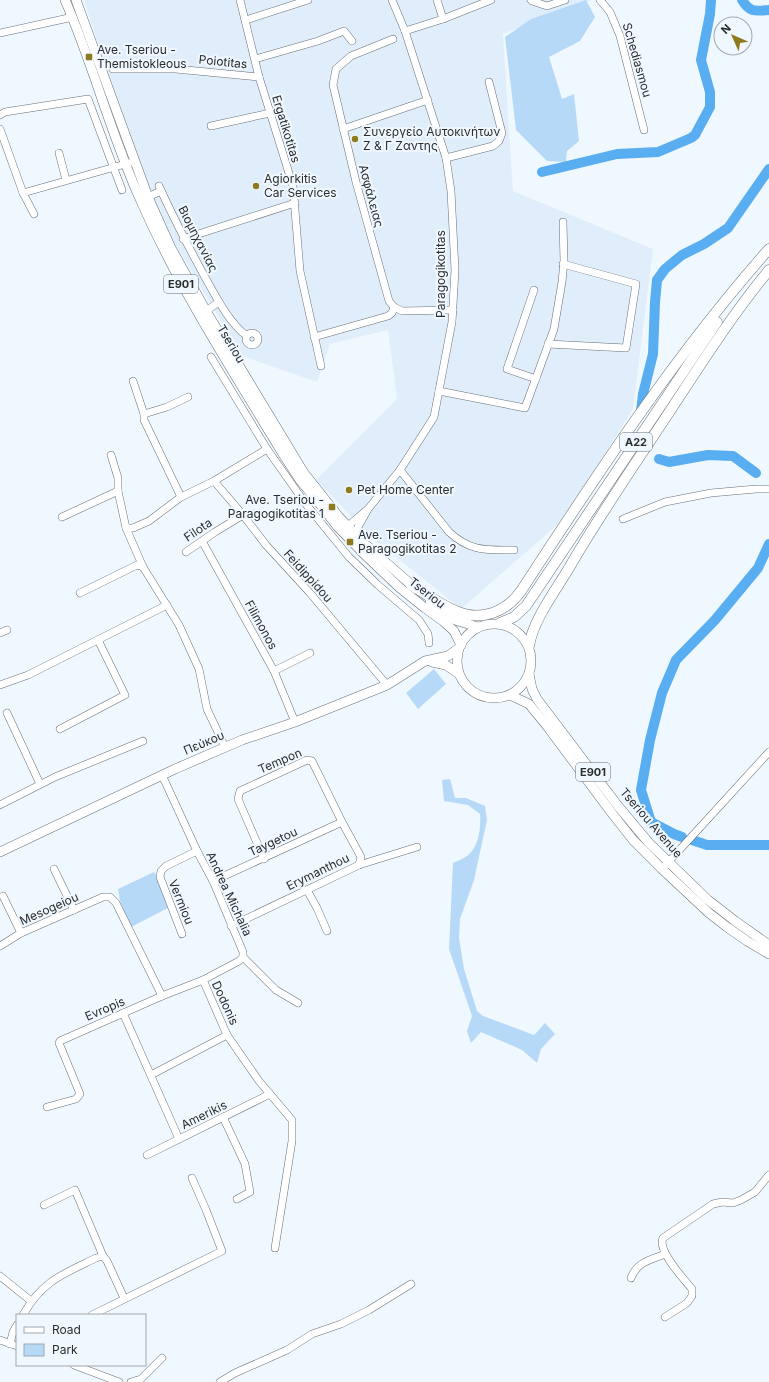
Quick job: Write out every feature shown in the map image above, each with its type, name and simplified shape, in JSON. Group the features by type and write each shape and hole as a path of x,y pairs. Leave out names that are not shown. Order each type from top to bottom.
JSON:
{"highway":[{"path":"411,585 453,610 468,614 490,614 510,604 521,591 610,455 682,355 769,249"},
{"name":"A22","path":"500,623 514,617 526,606 710,332 769,256"},
{"name":"A22","path":"529,646 531,636 538,620 590,531 719,336 769,270"}],"main road":[{"name":"Tseriou","path":"65,0 73,17 101,98 130,163 148,197 171,248 206,311 304,473 339,517 380,558 455,620 478,627"},
{"name":"Tseriou","path":"76,0 130,163 155,232 182,286 279,448 300,480 338,526 362,552 400,588 454,631 460,646"},
{"path":"500,623 513,628 523,636 529,646 532,657 531,668 527,679 520,688 510,695 498,698 487,697 476,693 466,685 459,674 457,661 460,646 465,637 478,627 487,624 500,623"},
{"name":"Πεύκου","path":"0,852 162,775 225,747 295,722 387,684 430,659 448,656 460,646"},
{"name":"Πεύκου","path":"420,664 434,662 442,663 459,674"},
{"name":"Tseriou Avenue","path":"529,674 532,689 553,722 666,866 705,909 727,927 769,954"},
{"name":"Tseriou Avenue","path":"510,695 529,704 548,726 633,840 735,921 769,945"}],"street":[{"name":"Ergatikotitas","path":"240,0 259,77 293,186 300,271 321,366"},
{"path":"246,20 299,1 308,0"},
{"name":"Paragogikotitas","path":"348,526 368,509 400,470 434,417 452,322 455,270 451,191 446,158 405,31 392,0"},
{"path":"437,0 443,19"},
{"path":"405,31 443,19 492,0"},
{"path":"531,0 547,6 565,0"},
{"name":"Schediasmou","path":"600,0 610,12 620,36 644,130"},
{"path":"0,32 73,17"},
{"path":"255,59 318,41 344,31 352,41"},
{"name":"Ασφάλειας","path":"393,39 351,56 336,69 333,85 356,182 389,301 394,307"},
{"name":"Poiotitas","path":"113,69 176,69 259,77"},
{"path":"446,158 492,146 499,141 502,133 489,82"},
{"path":"0,115 5,112 101,98"},
{"path":"88,99 122,190"},
{"path":"343,130 428,100"},
{"path":"211,126 270,112"},
{"path":"0,129 23,193 34,214"},
{"path":"60,153 66,180"},
{"path":"23,193 130,163"},
{"name":"Βιομηχανίας","path":"148,197 160,188 183,239 219,302 240,330 247,336"},
{"path":"183,239 295,203"},
{"path":"439,391 525,408 554,329 563,264 563,222"},
{"path":"548,344 626,348 636,284 563,264"},
{"path":"534,290 507,369 536,379"},
{"path":"206,311 219,302"},
{"path":"314,337 388,316 392,313 394,307 402,311 453,310"},
{"path":"211,357 267,449 305,503 349,557 378,585 419,620 428,634 429,642"},
{"path":"133,381 144,414 144,420 180,498"},
{"path":"144,414 167,407 188,397"},
{"path":"126,528 133,528 149,521 180,498 214,481 267,449"},
{"path":"111,455 118,478 118,491 126,528 143,567 179,625 199,669 207,709 225,747"},
{"path":"400,470 449,532 457,539 469,546 484,550 514,550"},
{"name":"Feidippidou","path":"214,481 266,545 310,592 387,684"},
{"path":"623,519 666,502 711,493 769,489"},
{"path":"62,517 118,491"},
{"path":"357,536 358,527 368,509"},
{"name":"Filota","path":"186,552 243,515"},
{"name":"Filimonos","path":"202,541 274,671 295,722"},
{"path":"80,593 137,566 143,567"},
{"path":"0,685 28,675 167,605"},
{"path":"60,729 125,695 98,640"},
{"path":"274,671 310,654"},
{"path":"8,713 40,784"},
{"path":"0,804 40,784 144,741"},
{"path":"666,866 769,752"},
{"name":"Tempon","path":"264,858 238,799 240,791 307,760 312,761 361,857 359,864"},
{"name":"Andrea Michalia","path":"162,775 196,851 213,881 243,952 243,957 276,990 298,1003"},
{"name":"Taygetou","path":"213,881 342,822"},
{"name":"Erymanthou","path":"231,926 359,864 417,847"},
{"name":"Vermiou","path":"182,934 160,877 161,871 166,866 196,851"},
{"path":"54,869 74,910"},
{"path":"307,890 327,930"},
{"path":"3,896 21,933"},
{"name":"Mesogeiou","path":"0,946 21,933 104,897 110,897 116,903 162,996"},
{"name":"Evropis","path":"47,1107 76,1099 80,1094 59,1043 60,1041 162,996 203,980 239,961 243,957"},
{"name":"Dodonis","path":"203,980 227,1034 259,1081 292,1120 292,1141 275,1248"},
{"path":"123,1013 179,1139"},
{"path":"150,1075 227,1034"},
{"name":"Amerikis","path":"147,1155 270,1094"},
{"path":"224,1117 245,1164 250,1192 237,1199"},
{"path":"665,1317 688,1303 692,1296 692,1289 665,1254 662,1245 663,1238 713,1204 741,1200 755,1192 769,1175"},
{"path":"94,1314 222,1251 192,1178"},
{"path":"44,1205 75,1190 103,1256 107,1261 124,1298"},
{"path":"630,1278 636,1268 645,1262 665,1254"},
{"path":"24,1314 31,1301 55,1278 103,1256"},
{"path":"0,1276 31,1301"},
{"path":"220,1382 235,1373 287,1350 312,1334 341,1324 369,1310 411,1284"},
{"path":"0,1340 14,1345 13,1332 16,1327"},
{"path":"130,1382 142,1379 162,1358"},
{"path":"77,1366 119,1382"}],"shaded area":[{"path":"84,0 592,0 503,34 513,191 653,249 633,409 564,519 461,609 371,537 316,480 397,399 388,330 330,344 317,382 242,356 163,224 125,128"}],"green space":[{"path":"586,0 595,17 580,41 549,57 562,99 574,94 579,141 567,151 566,162 547,161 516,130 505,37 531,19"},
{"path":"434,669 446,684 418,709 406,693"},
{"path":"450,779 455,798 466,798 485,806 487,820 474,880 460,919 459,938 464,969 477,1011 483,1016 534,1035 545,1023 555,1034 541,1049 537,1063 522,1050 481,1032 471,1043 467,1031 472,1016 449,949 453,863 467,856 474,848 478,837 480,814 468,805 444,801 442,780"},
{"path":"154,872 160,882 168,908 131,927 120,901 118,889"}],"waterway":[{"path":"542,172 617,154 658,152 695,135 710,107 710,92 701,60 710,14 711,0"},
{"path":"742,0 750,9 760,11 769,10"},
{"path":"641,411 643,394 653,354 657,280 665,269 682,255 704,244 728,228 769,169"},
{"path":"659,459 669,462 708,455 733,456 756,473"},
{"path":"682,837 651,822 641,790 650,740 662,693 676,660 715,620 758,568 769,544"},
{"path":"692,840 707,845 769,845"}],"place":[{"name":"Ave. Tseriou - Themistokleous","path":"89,57"},
{"name":"Συνεργείο Αυτοκινήτων Ζ & Γ Ζαντης","path":"355,139"},
{"name":"Agiorkitis Car Services","path":"256,186"},
{"name":"Pet Home Center","path":"349,490"},
{"name":"Ave. Tseriou - Paragogikotitas 1","path":"332,507"},
{"name":"Ave. Tseriou - Paragogikotitas 2","path":"350,542"}]}
